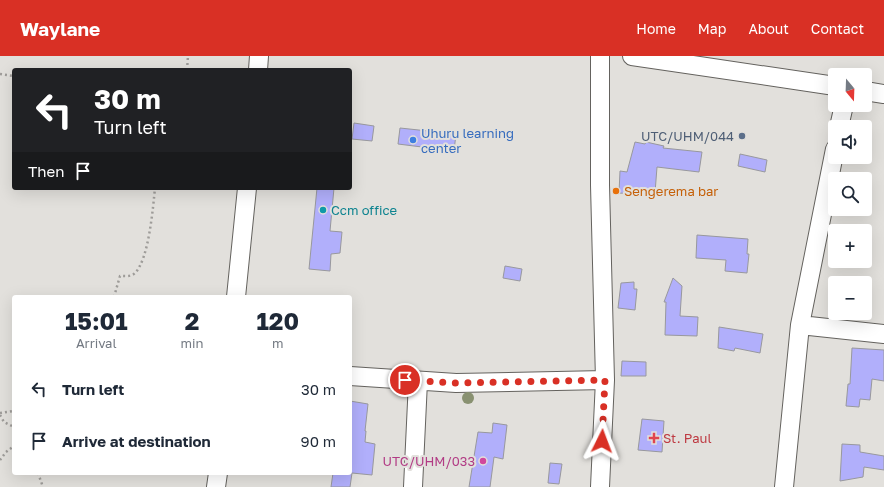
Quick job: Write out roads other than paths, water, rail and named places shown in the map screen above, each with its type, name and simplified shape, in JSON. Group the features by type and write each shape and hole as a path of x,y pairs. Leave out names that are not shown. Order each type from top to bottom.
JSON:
{"street":[{"path":"258,68 259,56"},
{"path":"600,56 600,185 605,380 600,487"},
{"path":"632,56 828,85"},
{"path":"872,92 884,94"},
{"path":"784,487 800,325 832,164"},
{"path":"236,295 247,190"},
{"path":"800,325 884,334"},
{"path":"352,376 456,383 605,380"},
{"path":"413,487 418,381"},
{"path":"216,487 218,475"}],"place":[{"name":"UTC/UHM/044","path":"742,136"},
{"name":"Uhuru learning center","path":"413,140"},
{"name":"Sengerema bar","path":"616,191"},
{"name":"Ccm office","path":"323,210"},
{"name":"St. Paul","path":"654,438"},
{"name":"UTC/UHM/033","path":"483,461"}]}
